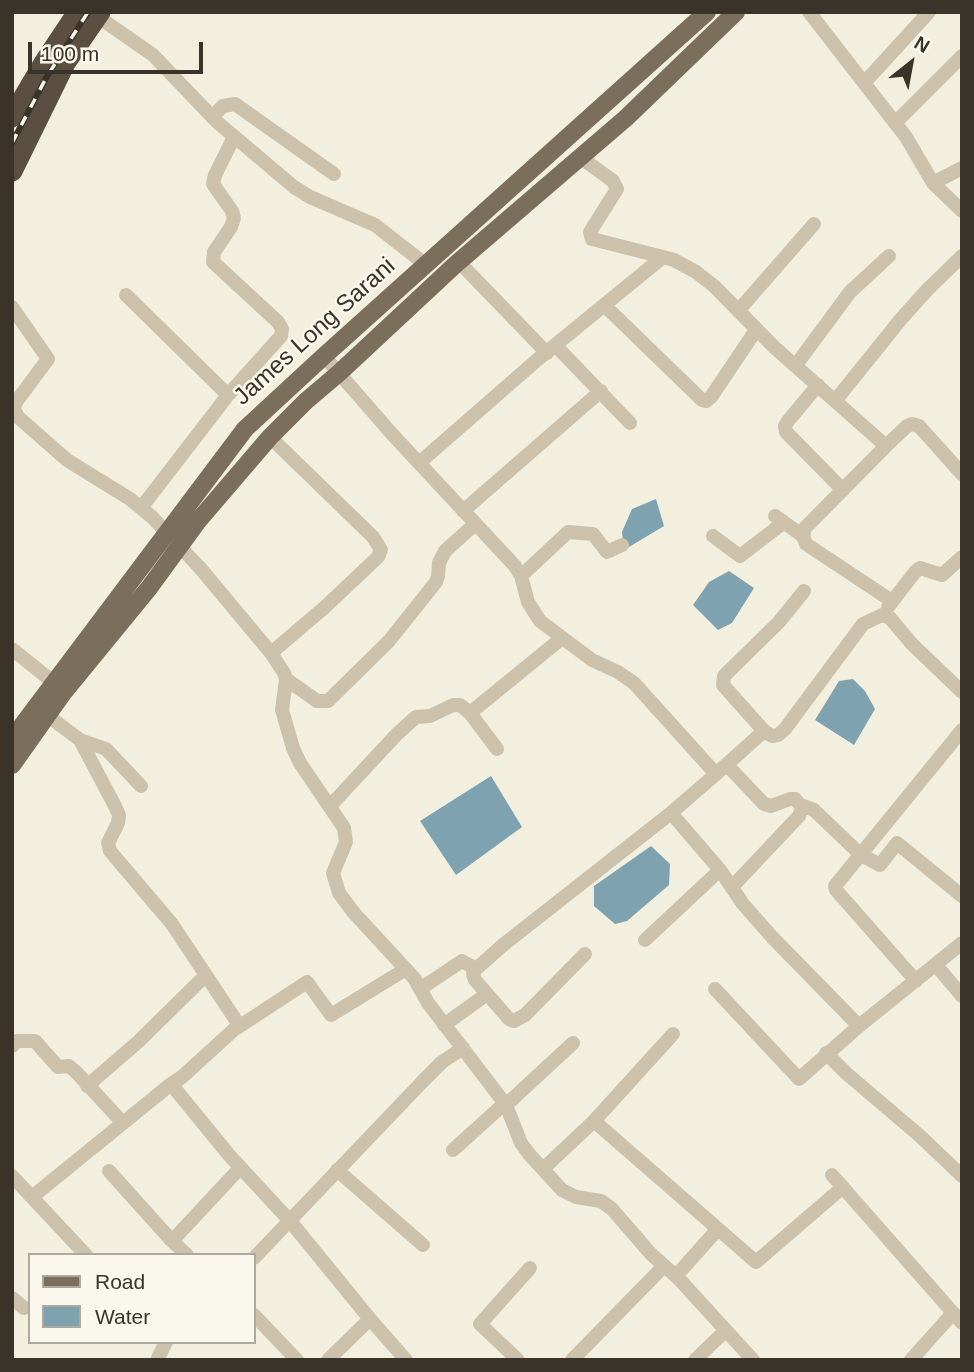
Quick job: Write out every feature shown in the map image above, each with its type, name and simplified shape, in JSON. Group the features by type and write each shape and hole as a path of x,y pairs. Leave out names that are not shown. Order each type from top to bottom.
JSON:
{"highway":[{"path":"12,117 44,63 91,14"},
{"path":"12,171 91,14"}],"main road":[{"name":"James Long Sarani","path":"12,738 245,429 707,12"},
{"path":"12,765 47,715 198,521 270,437 459,261 626,118 736,12"},
{"path":"577,129 585,153"}],"street":[{"path":"809,12 895,122 933,183 962,211"},
{"path":"865,82 929,12"},
{"path":"91,14 153,55 212,117 294,187 310,197 375,225 425,264"},
{"path":"895,122 962,56"},
{"path":"212,117 223,106 235,104 334,174"},
{"path":"142,508 228,395 277,342 282,329 278,322 213,262 214,252 234,218 213,184 234,137"},
{"path":"585,153 613,181 617,189 590,232 592,239 674,260 696,272 714,286 756,330 886,446"},
{"path":"933,183 962,168"},
{"path":"738,311 814,224"},
{"path":"796,365 850,292 889,256"},
{"path":"835,401 901,319 962,256"},
{"path":"419,463 663,257"},
{"path":"459,261 552,349 601,391 630,423"},
{"path":"126,295 228,395"},
{"path":"604,306 706,401 756,330"},
{"path":"12,307 48,359 16,402 14,409 18,417 67,460 142,508 201,569 271,653 284,673 286,679 282,710 285,729 300,763 331,805 344,828 346,842 333,873 339,893 406,969 444,1025 506,1104 521,1143 543,1169 562,1190 576,1198 601,1201 612,1209 753,1360"},
{"path":"324,355 419,463 502,551 521,576 528,602 540,621 592,660 634,683 721,769 764,804 771,806 795,799 801,805 814,810 861,855 880,865 897,844 962,897"},
{"path":"818,386 788,421 786,432 843,490"},
{"path":"463,511 601,391"},
{"path":"803,537 805,528 886,446 912,424 919,426 959,466"},
{"path":"270,437 373,537 381,550 379,557 370,566 271,653"},
{"path":"713,536 740,556 779,519 803,537 806,544 892,601"},
{"path":"286,679 317,701 328,701 389,640 436,582 439,564 445,551 475,524"},
{"path":"521,576 568,532 593,534 607,552 622,545"},
{"path":"804,592 722,681 764,731 772,736 785,729 863,624 882,615 915,572 920,568 942,575 962,557"},
{"path":"882,615 890,618 912,644 962,692"},
{"path":"470,713 562,638"},
{"path":"12,649 52,682"},
{"path":"331,805 416,717 438,713 453,705 465,708 497,749"},
{"path":"47,715 80,740 106,748 141,786"},
{"path":"916,981 835,886 962,730"},
{"path":"585,954 519,1020 509,1019 475,980 473,974 519,932 671,813 764,731"},
{"path":"80,740 98,770 118,815 118,823 108,843 110,851 172,924 239,1025 237,1028"},
{"path":"733,886 799,816 801,805"},
{"path":"671,813 772,937 859,1026"},
{"path":"645,940 720,870"},
{"path":"715,989 799,1079 826,1053 962,943"},
{"path":"420,989 463,961 476,969"},
{"path":"936,965 962,996"},
{"path":"32,1197 122,1122 182,1077 237,1028 307,982 331,1015 406,969"},
{"path":"88,1086 139,1041 205,976"},
{"path":"444,1025 487,993"},
{"path":"543,1169 594,1121 673,1034"},
{"path":"12,1046 18,1041 35,1041 58,1067 69,1066 122,1122"},
{"path":"453,1150 573,1044"},
{"path":"256,1256 424,1080 442,1062 463,1048"},
{"path":"826,1053 962,1176"},
{"path":"171,1084 406,1360"},
{"path":"594,1121 756,1262 843,1187"},
{"path":"172,1241 240,1168"},
{"path":"337,1170 423,1245"},
{"path":"109,1171 185,1253"},
{"path":"832,1175 957,1318 911,1360"},
{"path":"16,1181 84,1253"},
{"path":"676,1276 717,1230"},
{"path":"572,1360 664,1266"},
{"path":"518,1360 480,1324 530,1268"},
{"path":"256,1317 297,1360"},
{"path":"328,1360 370,1319"},
{"path":"695,1360 725,1331"},
{"path":"159,1360 165,1344"}],"water":[{"path":"656,499 664,526 624,550 622,532 632,509"},
{"path":"729,571 754,588 732,623 718,630 693,605 709,582"},
{"path":"853,679 865,691 875,709 854,745 815,720 839,681"},
{"path":"491,776 522,827 456,875 420,821"},
{"path":"651,846 670,864 669,885 627,921 615,924 594,906 594,886"}],"railway":[{"path":"12,143 46,78 88,12"}]}
